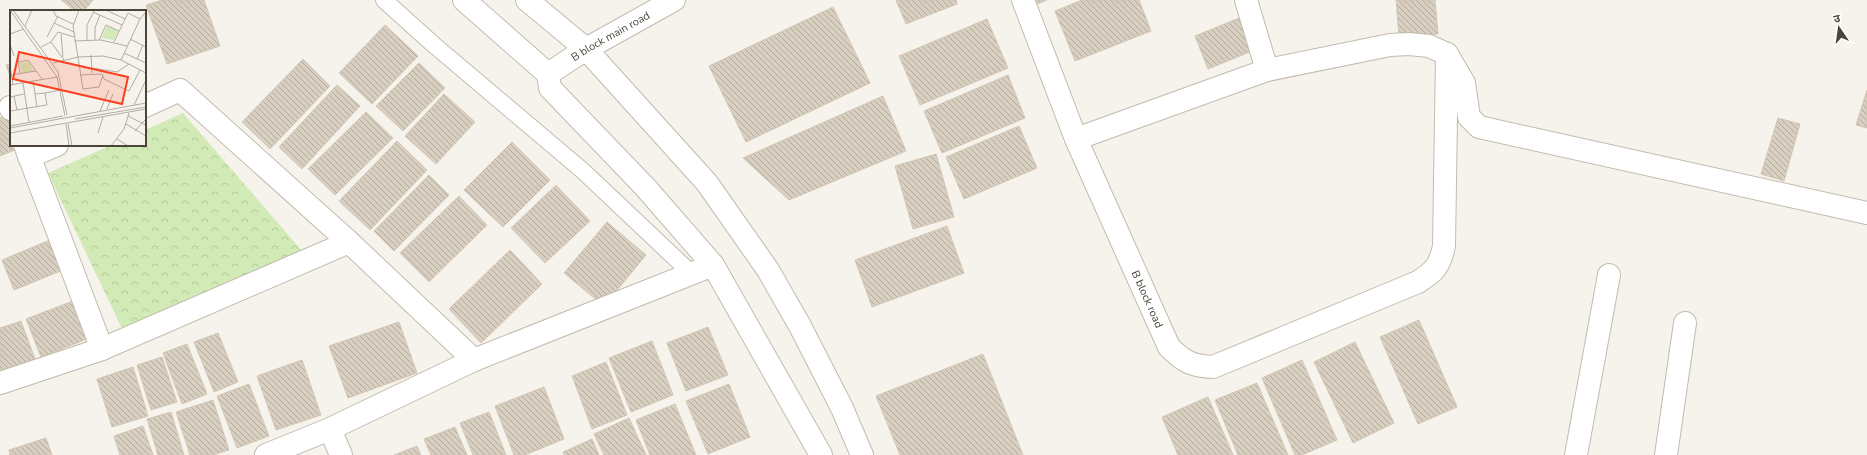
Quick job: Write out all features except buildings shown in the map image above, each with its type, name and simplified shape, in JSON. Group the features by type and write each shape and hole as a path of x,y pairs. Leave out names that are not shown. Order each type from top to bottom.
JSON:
{"street":[{"path":"464,0 548,74 550,88 646,188 713,264 821,455"},
{"path":"526,0 586,49 707,183 768,270 800,326 842,408 862,455"},
{"name":"B block main road","path":"548,74 586,49 674,0"},
{"name":"B block road","path":"1023,0 1076,139 1169,347 1180,358 1195,366 1213,367 1418,282 1432,273 1441,259 1444,246 1447,54"},
{"path":"1246,0 1267,70"},
{"path":"1076,139 1267,70 1390,45 1429,46 1447,54 1464,83 1469,117 1479,128 1867,213"},
{"path":"146,106 180,90 349,242 474,360"},
{"path":"52,146 27,151 102,349"},
{"path":"0,383 102,349 349,242"},
{"path":"266,455 330,429 474,360 692,274 713,264"},
{"path":"1576,455 1609,275"},
{"path":"1666,455 1685,323"},
{"path":"330,429 341,455"}],"lane":[{"path":"384,0 434,45 583,171 692,274"}],"green space":[{"path":"183,113 308,258 126,337 48,173 110,146 146,146 146,130"}]}
